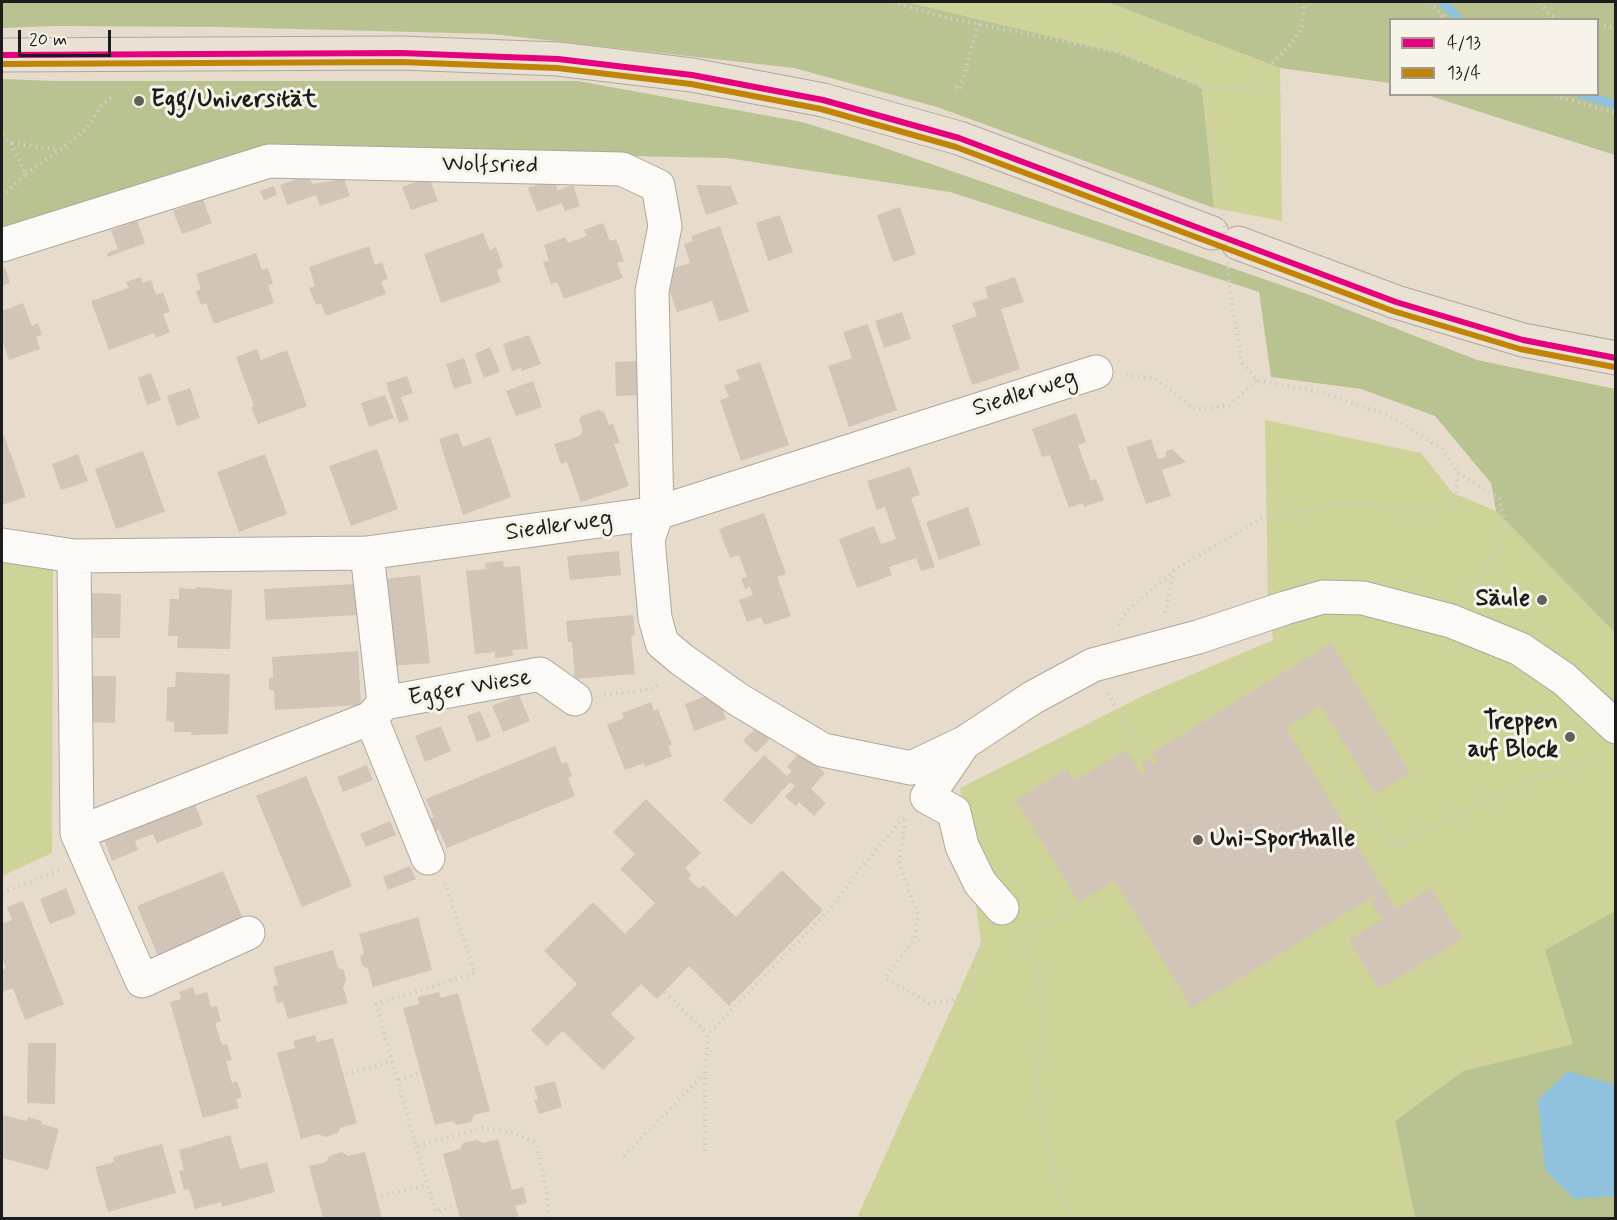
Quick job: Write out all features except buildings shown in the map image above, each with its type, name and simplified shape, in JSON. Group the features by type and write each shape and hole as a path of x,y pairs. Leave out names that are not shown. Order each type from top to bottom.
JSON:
{"main road":[{"path":"2,55 412,54 558,58 692,75 823,100 959,138 1396,302 1523,340 1616,358"}],"street":[{"name":"Wolfsried","path":"2,245 269,161 622,169 658,186 665,226 652,291 657,513"},
{"name":"Siedlerweg","path":"2,545 74,556 367,554 657,513 1096,372"},
{"path":"657,513 648,539 655,618 662,643 739,700 823,750 911,768 964,743 1032,698 1093,665 1198,637 1323,597 1364,598 1451,621 1520,650 1564,679 1610,740"},
{"name":"Egger Wiese","path":"367,554 378,711 428,858"},
{"path":"74,556 77,833 142,981 248,933"},
{"name":"Egger Wiese","path":"77,833 378,711 540,674 575,699"},
{"path":"964,743 916,806 954,812 962,846 980,883 1002,908"}],"path":[{"path":"893,2 945,17 1120,53 1202,87 1246,90 1264,88 1282,94"},
{"path":"1246,90 1290,45 1302,28 1304,2"},
{"path":"1430,2 1444,18"},
{"path":"1541,2 1547,12 1555,18"},
{"path":"955,87 960,88 979,23"},
{"path":"1599,24 1616,28"},
{"path":"1202,87 1221,190 1230,290 1242,363 1257,380 1323,393 1391,416 1442,449 1458,473 1499,498 1508,532 1451,621"},
{"path":"2,194 87,128 101,106 113,95"},
{"path":"1556,96 1616,113"},
{"path":"2,135 11,143 26,174"},
{"path":"11,143 59,150"},
{"path":"1096,372 1156,379 1196,410 1230,405 1257,380"},
{"path":"1145,761 1093,665 1126,612 1174,570 1262,518 1353,502 1412,512 1454,507 1458,473"},
{"path":"575,699 654,688 681,659"},
{"path":"1315,734 1394,846 1528,783 1610,740"},
{"path":"916,806 899,863 918,915 915,938 885,978 929,1003 950,1001 971,986 981,943 1002,908"},
{"path":"705,1151 705,1074 708,1034 829,910 860,869 916,806"},
{"path":"2,893 68,866 77,833"},
{"path":"428,858 443,876 475,973 376,1004 436,1212 456,1205"},
{"path":"1002,908 1025,929 1053,922 1079,902"},
{"path":"1002,908 1022,946 1038,967 1044,1024 1036,1084 1055,1177 1072,1218"},
{"path":"665,992 708,1034"},
{"path":"346,1074 393,1061"},
{"path":"399,1080 420,1073"},
{"path":"624,1156 705,1074"},
{"path":"416,1146 482,1128 514,1133 536,1143 546,1187 549,1218"},
{"path":"381,1196 427,1185"}],"green space":[{"path":"2,2 906,2 1120,53 1202,87 1214,208 937,107 794,68 492,34 219,27 2,28"},
{"path":"906,2 1107,2 1280,68 1282,221 1214,208 1202,87 1120,53"},
{"path":"1107,2 1615,2 1615,155 1430,96 1599,96 1599,18 1389,18 1389,83 1280,68"},
{"path":"2,79 53,81 578,81 802,122 876,145 1310,295 1477,360 1615,389 1615,633 1496,511 1491,483 1435,416 1361,389 1271,377 1259,292 950,192 727,158 277,149 2,227"},
{"path":"1265,420 1421,453 1453,493 1496,511 1615,633 1615,911 1546,950 1574,1044 1463,1071 1395,1121 1415,1218 857,1218 981,943 960,788 1149,693 1273,640 1268,602"},
{"path":"2,555 53,562 53,575 52,853 2,876"},
{"path":"1615,911 1615,1218 1415,1218 1395,1121 1463,1071 1573,1044 1545,950"}],"water":[{"path":"1568,1071 1615,1085 1615,1196 1574,1199 1545,1170 1538,1100"}],"waterway":[{"path":"1442,2 1458,18"},
{"path":"1587,96 1616,105"}],"transit line":[{"name":"4/13","path":"2,55 401,53 558,59 692,75 823,100 959,138 1396,302 1523,340 1616,358"},
{"name":"13/4","path":"2,64 401,62 557,68 691,84 821,109 956,147 1393,311 1520,349 1614,367"}],"place":[{"name":"Egg/Universität","path":"139,101"},
{"name":"Säule","path":"1542,600"},
{"name":"Treppen auf Block","path":"1570,737"},
{"name":"Uni-Sporthalle","path":"1198,840"}]}
